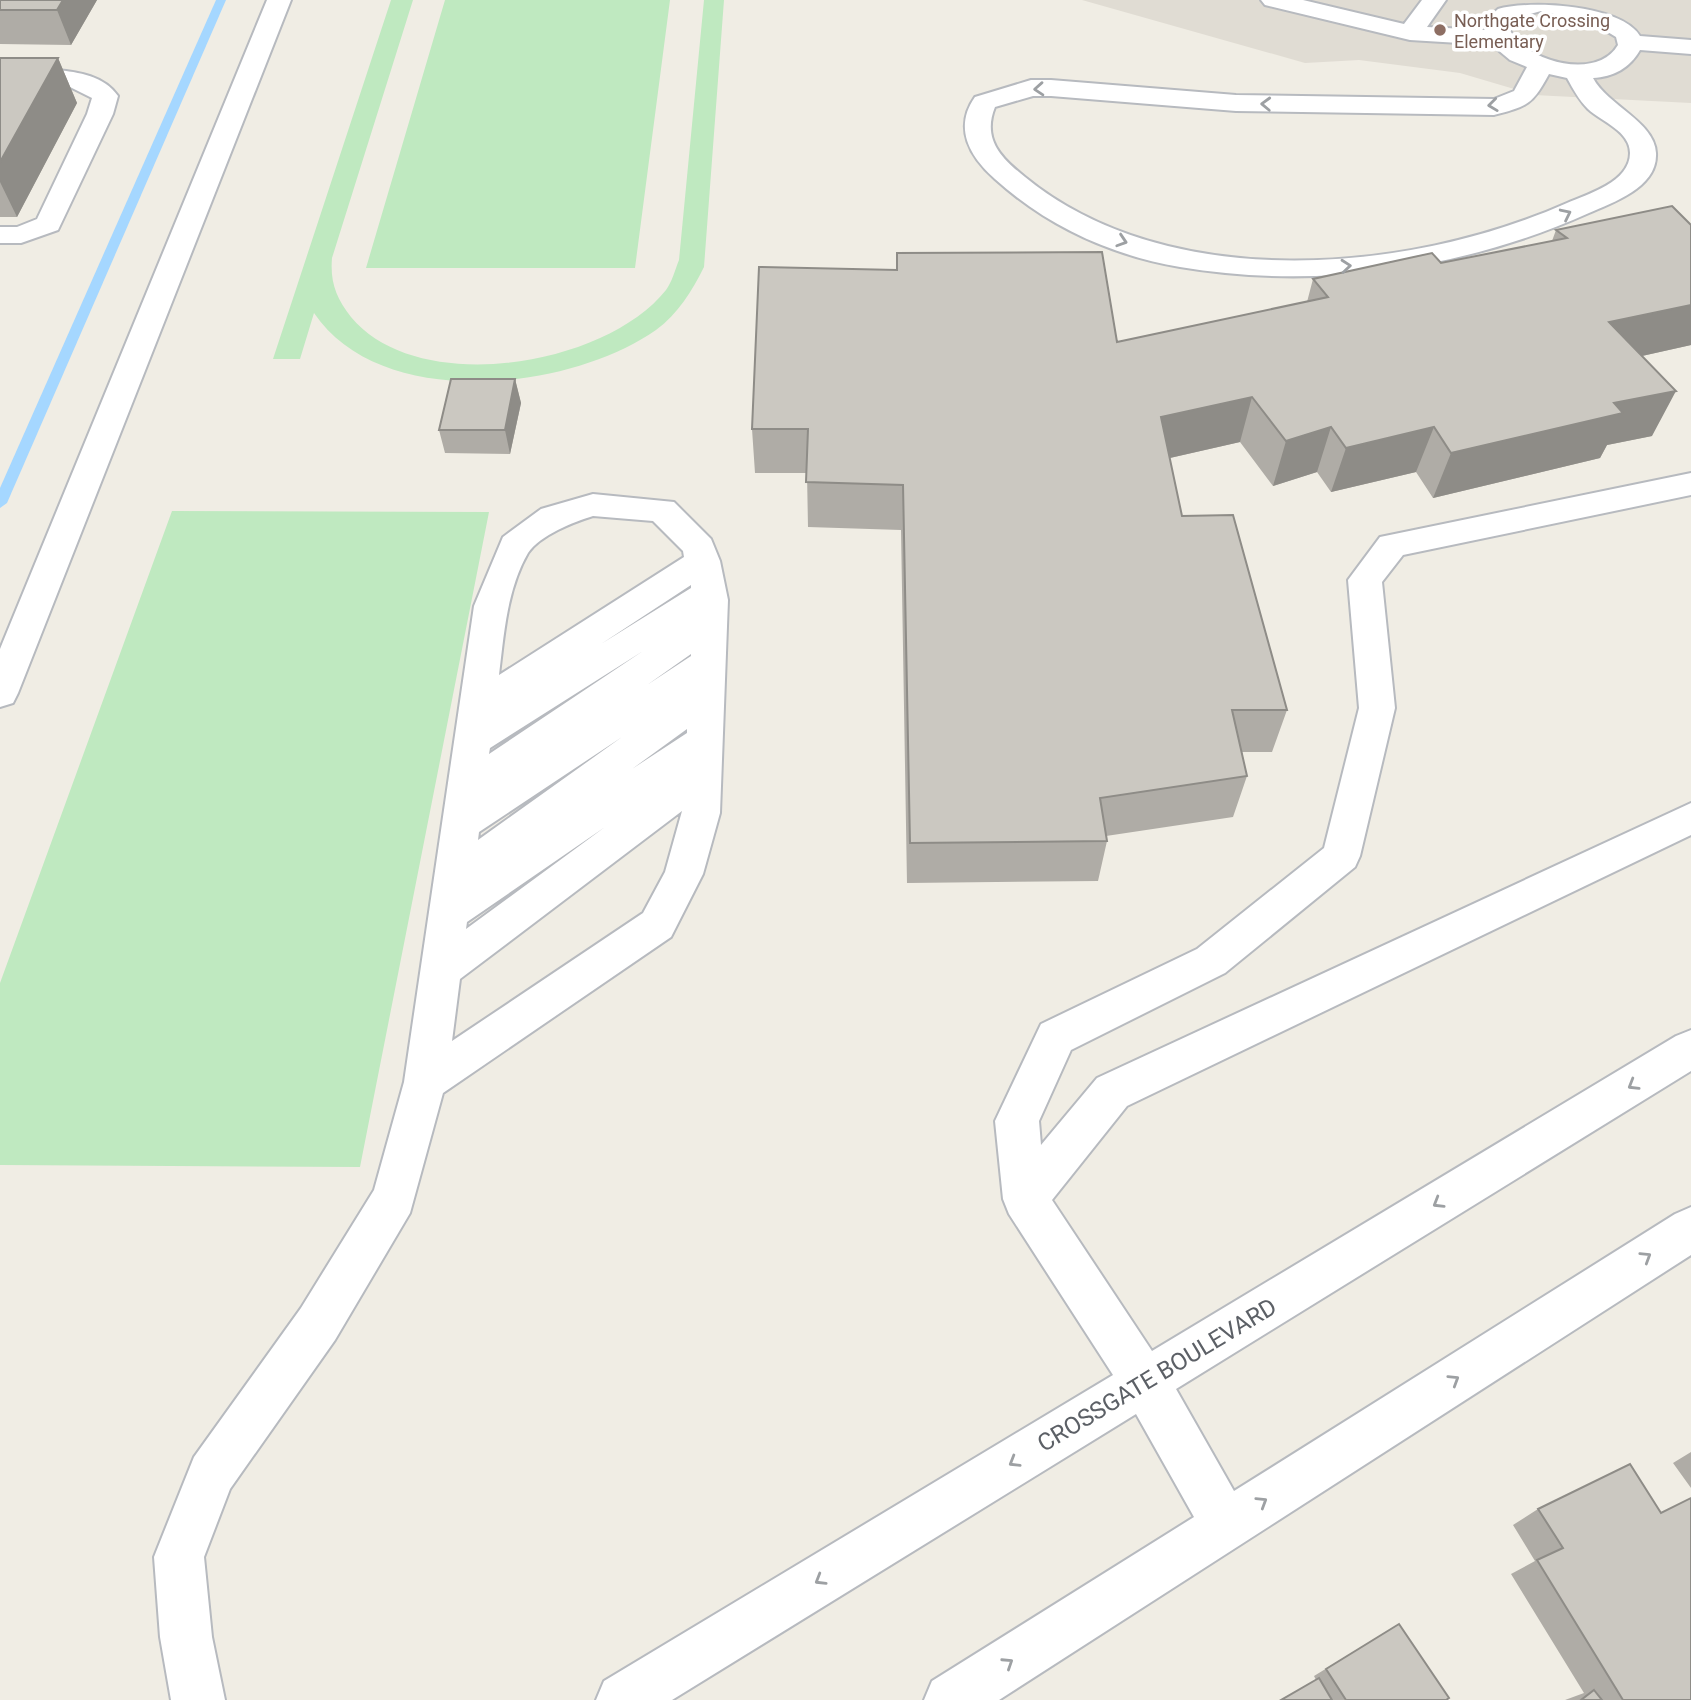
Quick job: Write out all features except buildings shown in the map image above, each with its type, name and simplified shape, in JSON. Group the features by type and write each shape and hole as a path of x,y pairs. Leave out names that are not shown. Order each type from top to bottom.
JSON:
{"street":[{"path":"0,693 279,0"},
{"path":"1273,0 1320,5 1410,33 1498,38"},
{"path":"1410,33 1434,0"},
{"path":"1541,4 1576,4 1618,27 1628,43 1622,58 1610,66 1576,70 1541,65 1510,51 1498,38 1495,30 1498,20 1507,12 1541,4"},
{"path":"1628,43 1691,47"},
{"path":"1541,65 1524,96 1517,102 1494,107 1274,104 1031,88 984,102 977,117 975,131 985,153 1000,170 1058,216 1089,231 1147,250 1214,264 1275,270 1348,266 1473,245 1540,227 1629,181 1641,165 1642,150 1634,131 1599,105 1588,93 1576,70"},
{"path":"0,80 75,79 96,85 105,96 100,114 48,224 21,235 0,235"},
{"path":"1226,1525 1144,1382 1025,1199 1017,1121 1056,1037 1211,961 1341,856 1377,708 1365,580 1392,545 1691,484"},
{"path":"198,1700 186,1637 179,1557 211,1474 318,1324 394,1198 425,1082 491,606 515,545 553,517 593,505 662,510 699,547 708,593 701,813 684,874 657,925 425,1082"},
{"path":"475,723 708,593"},
{"path":"463,807 708,593"},
{"path":"463,807 707,679"},
{"path":"451,897 707,679"},
{"path":"451,897 704,757"},
{"path":"440,971 704,757"},
{"path":"1025,1199 1112,1092 1691,818"},
{"name":"CROSSGATE BOULEVARD","path":"622,1700 1691,1049"},
{"path":"951,1700 1691,1229"}],"shaded area":[{"name":"Northgate Crossing Elementary","path":"1082,0 1691,0 1691,103 1534,95 1460,73 1359,60 1305,63"}],"green space":[{"path":"391,0 413,0 332,258 333,282 341,303 351,317 381,342 420,358 464,364 511,362 558,353 601,338 638,316 666,290 679,260 704,0 724,0 704,267 684,302 664,324 619,351 575,367 527,378 478,381 429,378 383,366 344,345 314,313 300,359 273,359"},
{"path":"445,0 670,0 635,268 366,268"},
{"path":"172,511 489,512 360,1167 0,1165 0,983"}],"waterway":[{"path":"0,503 221,0"}],"place":[{"name":"Northgate Crossing Elementary","path":"1440,30"}]}
